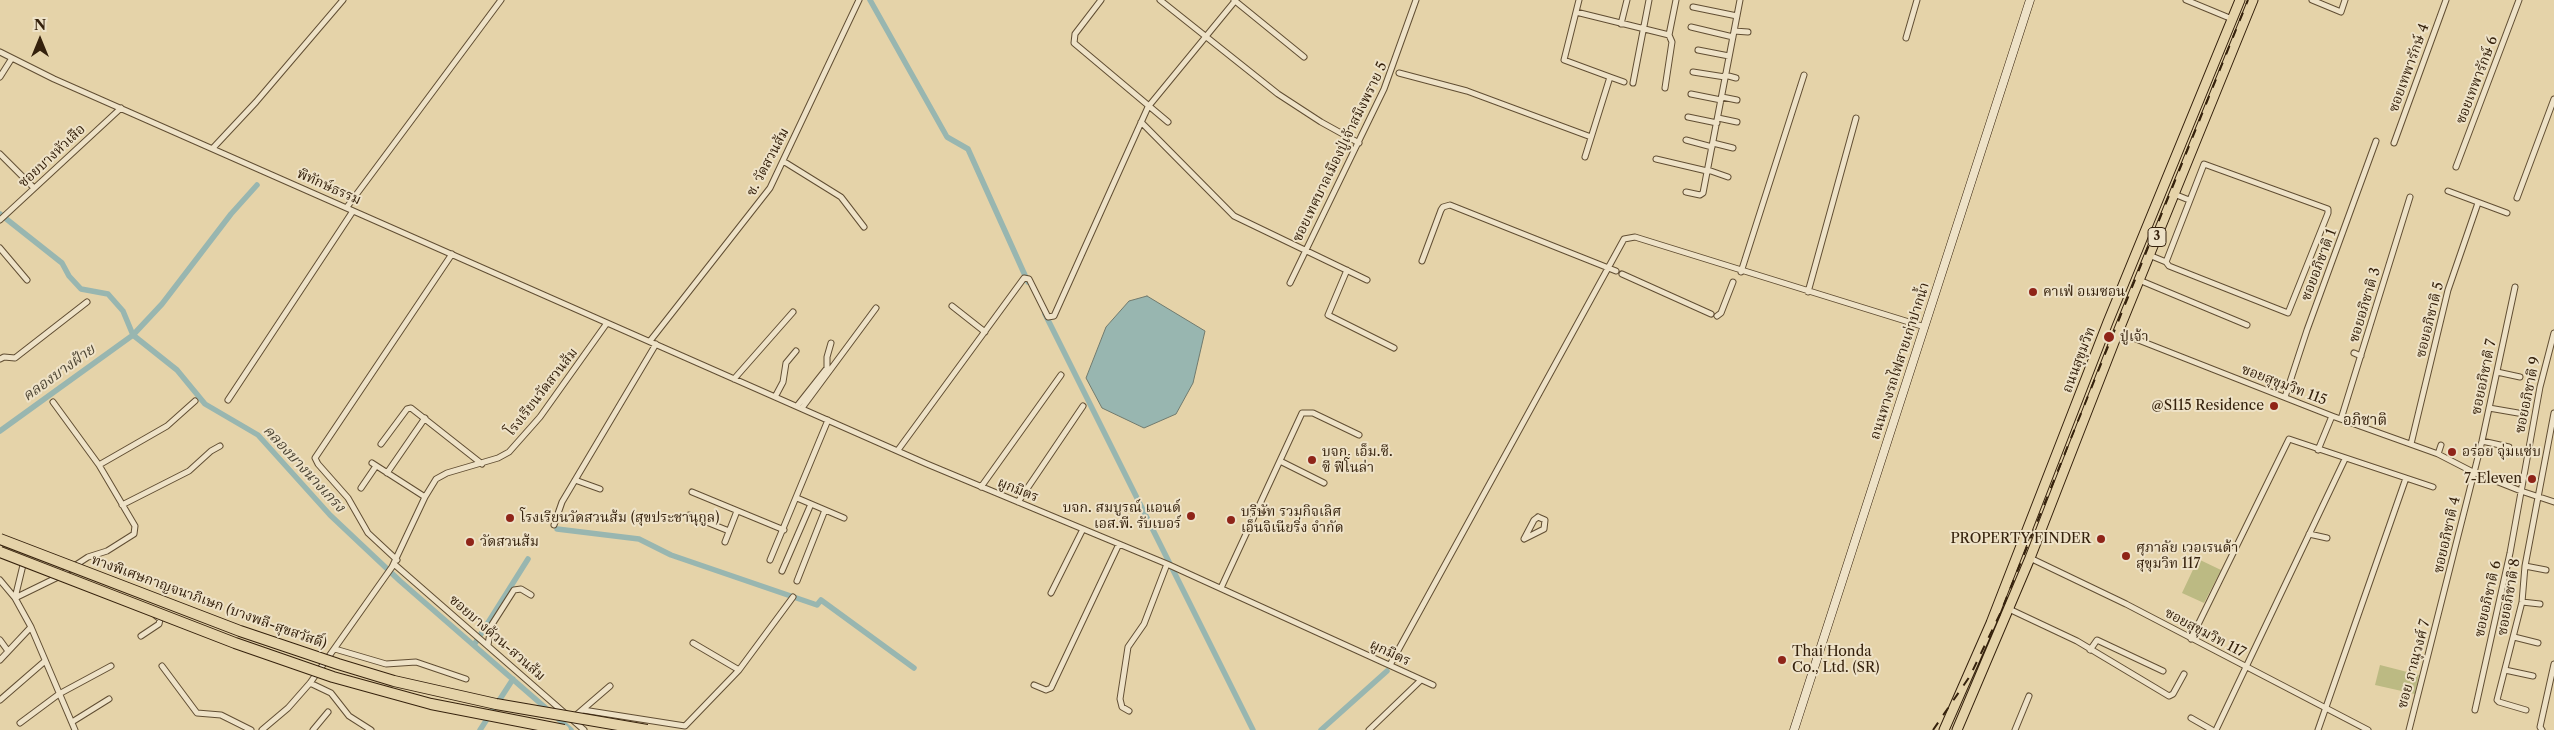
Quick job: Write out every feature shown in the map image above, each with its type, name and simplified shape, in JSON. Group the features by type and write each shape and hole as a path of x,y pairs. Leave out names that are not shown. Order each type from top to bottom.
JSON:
{"highway":[{"name":"ถนนสุขุมวิท","path":"1944,730 1974,662 2240,0"},
{"name":"ถนนสุขุมวิท","path":"1958,730 2030,558 2118,332 2253,0"},
{"path":"2162,191 2174,194"},
{"name":"ทางพิเศษกาญจนาภิเษก (บางพลี-สุขสวัสดิ์)","path":"0,539 240,631 338,664 394,680 496,704 647,730"},
{"name":"ทางพิเศษกาญจนาภิเษก (บางพลี-สุขสวัสดิ์)","path":"0,552 235,643 333,677 439,706 564,730"},
{"path":"1974,662 1984,667"}],"main road":[{"name":"ถนนทางรถไฟสายเก่าปากน้ำ","path":"1794,730 2030,0"}],"street":[{"path":"213,148 256,102 343,0"},
{"path":"347,208 501,0"},
{"name":"ซ. วัดสวนส้ม","path":"650,341 770,188 859,0"},
{"path":"1101,0 1075,34 1074,43 1148,108 1168,122"},
{"path":"1160,0 1278,94 1321,122 1359,143"},
{"path":"898,450 1026,278 1029,278 1048,317 1054,316 1148,108 1235,0 1304,57"},
{"name":"ซอยเทศบาลเมืองปู่เจ้าสมิงพราย 5","path":"1290,283 1384,89 1416,0"},
{"path":"1579,0 1564,60 1624,82"},
{"path":"1621,24 1627,0"},
{"path":"1633,83 1649,0"},
{"path":"1666,88 1672,42 1669,35 1676,0"},
{"path":"1686,192 1702,194 1740,0"},
{"path":"1906,38 1917,0"},
{"path":"2186,0 2232,19"},
{"path":"2312,0 2341,12 2345,0"},
{"name":"ซอยเทพารักษ์ 4","path":"2394,143 2446,0"},
{"name":"ซอยเทพารักษ์ 6","path":"2456,168 2519,0"},
{"path":"1693,7 1737,16"},
{"path":"1576,12 1669,35"},
{"path":"1691,27 1734,34 1748,32"},
{"path":"1698,50 1729,56"},
{"name":"พิทักษ์ธรรม","path":"0,52 54,79 650,341"},
{"path":"0,77 12,58"},
{"path":"1693,72 1736,78"},
{"path":"1399,73 1467,91 1591,136"},
{"path":"1741,272 1804,75"},
{"path":"1585,157 1610,76"},
{"path":"1691,94 1737,100"},
{"path":"2517,198 2554,99"},
{"name":"ซอยบางหัวเสือ","path":"0,220 121,108"},
{"path":"1688,117 1737,122"},
{"path":"1808,292 1856,118"},
{"path":"1141,122 1234,216 1366,280"},
{"path":"1686,140 1733,148"},
{"name":"ซอยอภิชาติ 1","path":"2285,397 2376,141"},
{"path":"0,154 34,188"},
{"path":"1656,159 1728,177"},
{"path":"783,161 841,197 864,227"},
{"path":"2149,255 2166,262 2169,266 2288,313 2328,213 2325,208 2206,164 2201,166 2166,262"},
{"path":"2448,191 2507,213"},
{"path":"2174,194 2189,200"},
{"name":"ซอยอภิชาติ 3","path":"2341,418 2410,197"},
{"name":"ซอยอภิชาติ 5","path":"2411,444 2448,290 2478,203"},
{"path":"1422,260 1440,210 1450,205 1616,271"},
{"path":"228,400 353,211"},
{"path":"1390,665 1624,239 1635,237 1741,272 1925,327"},
{"path":"0,248 27,280"},
{"name":"ซอยบางด้วน-สวนส้ม","path":"452,254 316,458 318,464 348,498 368,532 394,563 584,730"},
{"path":"1347,270 1328,315 1394,348"},
{"path":"1622,274 1714,315 1721,313 1733,282"},
{"path":"2139,280 2246,325"},
{"name":"ซอยอภิชาติ 7","path":"2473,472 2482,441 2515,287"},
{"path":"0,359 4,357 16,358 87,302"},
{"path":"952,306 985,332"},
{"path":"800,407 876,308"},
{"path":"734,379 793,312"},
{"name":"โรงเรียนวัดสวนส้ม","path":"262,730 288,708 335,649 394,563 425,497 440,476 505,455 524,436 563,386 607,323"},
{"name":"ซอยสุขุมวิท 115","path":"2118,332 2332,416 2438,454 2473,472 2554,502"},
{"name":"ซอยอภิชาติ 9","path":"2521,491 2540,387 2554,333"},
{"name":"ผูกมิตร","path":"650,341 980,487 1168,564 1433,685"},
{"path":"800,407 827,367 827,357 831,343"},
{"path":"554,524 562,502 656,344"},
{"path":"775,397 783,382 786,363 796,351"},
{"path":"2354,353 2361,356"},
{"path":"2497,372 2520,377"},
{"path":"980,487 1061,375"},
{"path":"99,465 148,439 167,426 195,401"},
{"path":"15,598 56,578 88,556 107,551 134,534 135,526 99,465 53,402"},
{"path":"1018,502 1083,406"},
{"path":"381,444 408,408 425,418 482,464"},
{"path":"2489,408 2518,413"},
{"path":"1221,588 1304,412 1313,413 1359,435"},
{"name":"ซอยอภิชาติ 8","path":"2526,710 2497,701 2522,602 2525,566 2554,415"},
{"path":"2318,450 2332,416"},
{"path":"387,473 425,418"},
{"path":"770,560 828,420"},
{"path":"2191,639 2288,439 2433,487"},
{"path":"2482,441 2509,447"},
{"path":"2438,454 2441,445"},
{"path":"122,505 189,471 211,450 220,446"},
{"path":"2547,446 2554,447"},
{"path":"2216,730 2345,459"},
{"path":"1280,461 1324,483"},
{"path":"361,488 374,464 425,497"},
{"name":"ซอยอภิชาติ 4","path":"2442,603 2473,472"},
{"path":"2318,730 2406,478"},
{"path":"575,480 600,489"},
{"name":"ซอยอภิชาติ 6","path":"2475,710 2510,553 2521,491"},
{"path":"692,492 784,530"},
{"path":"796,498 844,518"},
{"path":"782,571 811,504"},
{"path":"798,581 825,510"},
{"path":"726,542 737,511"},
{"path":"689,515 729,531"},
{"path":"1538,517 1543,518 1546,524 1544,529 1524,539 1534,520 1538,517"},
{"path":"1051,594 1083,529"},
{"path":"2309,534 2327,538"},
{"path":"1034,685 1046,690 1051,688 1119,544"},
{"path":"0,557 158,617 159,624 141,636"},
{"name":"ซอยสุขุมวิท 117","path":"2030,558 2126,604 2368,730"},
{"path":"1129,711 1122,707 1120,700 1128,647 1144,624 1168,564"},
{"path":"15,598 23,565"},
{"path":"2525,566 2546,570"},
{"path":"0,580 15,598 31,627 75,730"},
{"path":"488,645 491,626 514,590 521,589 531,595"},
{"path":"583,710 685,726 739,670 793,597"},
{"path":"2522,602 2540,604"},
{"name":"ซอย ภาณุวงศ์ 7","path":"2409,730 2442,603"},
{"path":"2009,609 2077,641 2169,696 2173,694 2184,674"},
{"path":"0,660 31,627"},
{"path":"2514,637 2538,643"},
{"path":"0,640 8,651"},
{"path":"2090,650 2097,640 2164,670"},
{"path":"693,643 739,670"},
{"path":"335,649 386,664 416,662 466,679"},
{"path":"0,700 45,662"},
{"path":"2542,730 2540,727 2554,664"},
{"path":"20,723 59,694 111,666"},
{"path":"162,666 197,713 221,715 251,730"},
{"path":"2505,670 2533,676"},
{"path":"1369,730 1421,680"},
{"path":"310,682 331,693 349,716 370,730"},
{"path":"572,719 610,686"},
{"path":"2015,730 2029,696"},
{"path":"72,722 109,699"},
{"path":"313,730 328,712"},
{"path":"2191,718 2212,730"}],"shaded area":[{"path":"2198,559 2221,570 2204,603 2182,593"},
{"path":"2380,665 2419,675 2415,694 2375,685"}],"water":[{"path":"1147,296 1205,331 1193,383 1176,414 1144,428 1102,408 1086,378 1106,327 1129,301"}],"waterway":[{"path":"870,0 947,137 968,149 1028,282"},
{"name":"คลองบางฝ้าย","path":"0,431 133,335 162,304 231,214 257,185"},
{"name":"คลองบางนางเกรง","path":"0,214 62,263 69,276 81,289 108,294 123,311 133,335 177,370 205,404 258,435 330,515 400,581 571,730"},
{"path":"1045,314 1253,730"},
{"path":"557,529 639,539 671,555 817,605 821,600 914,668"},
{"path":"474,645 528,559"},
{"path":"1321,730 1387,671"},
{"path":"480,730 513,679"}],"railway":[{"path":"1933,730 1970,676 2000,614 2248,0"}],"place":[{"name":"คาเฟ่ อเมซอน","path":"2033,292"},
{"name":"ปู่เจ้า","path":"2109,337"},
{"name":"@S115 Residence","path":"2274,406"},
{"name":"อร่อย จุ่มแซ่บ","path":"2452,452"},
{"name":"บจก. เอ็ม.ซี. ซี ฟิโนล่า","path":"1312,460"},
{"name":"7-Eleven","path":"2532,479"},
{"name":"บจก. สมบูรณ์ แอนด์ เอส.พี. รับเบอร์","path":"1191,516"},
{"name":"โรงเรียนวัดสวนส้ม (สุขประชานุกูล)","path":"510,518"},
{"name":"บริษัท รวมกิจเลิศ เอ็นจิเนียริ่ง จำกัด","path":"1231,520"},
{"name":"PROPERTY FINDER","path":"2101,539"},
{"name":"วัดสวนส้ม","path":"470,542"},
{"name":"ศุภาลัย เวอเรนด้า สุขุมวิท 117","path":"2126,556"},
{"name":"Thai Honda Co., Ltd. (SR)","path":"1782,660"}],"district":[{"name":"อภิชาติ","path":"2365,421"}]}
